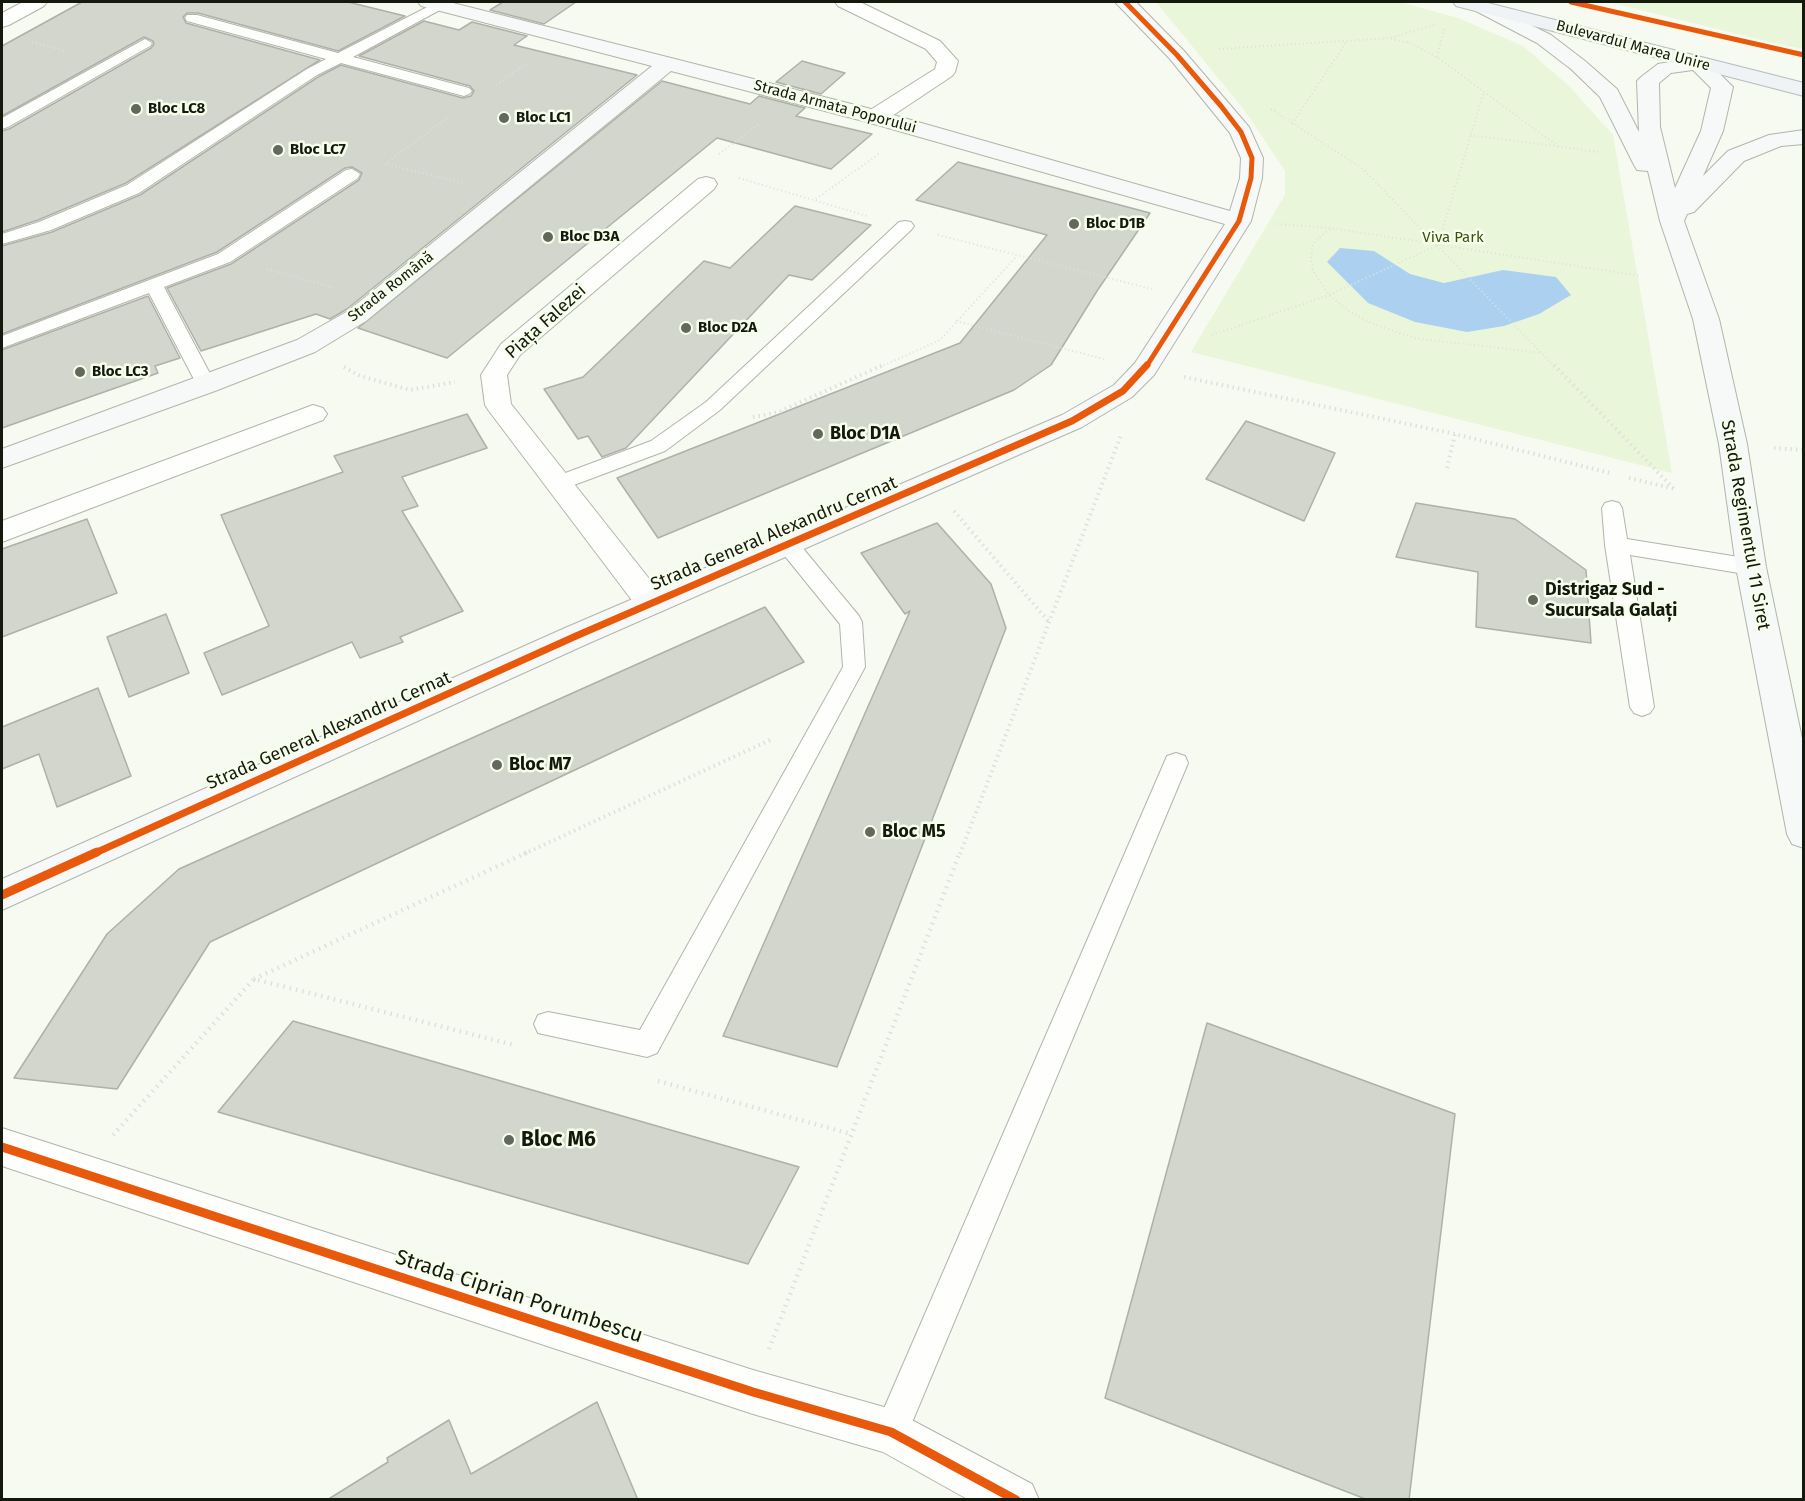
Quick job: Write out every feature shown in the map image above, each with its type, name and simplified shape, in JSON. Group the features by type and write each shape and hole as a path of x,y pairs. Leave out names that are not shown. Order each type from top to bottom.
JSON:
{"main road":[{"name":"Bulevardul Marea Unire","path":"1473,4 1803,90"}],"street":[{"path":"2,21 37,2"},
{"path":"845,2 933,45 948,61 945,72 875,117"},
{"name":"Strada General Alexandru Cernat","path":"2,895 651,603 1072,421 1123,391 1149,362 1239,221 1251,178 1252,158 1241,132 1177,55 1125,2"},
{"name":"Strada Armata Poporului","path":"435,3 875,117 1239,221"},
{"path":"1473,4 1544,39 1578,64 1609,94 1672,221"},
{"name":"Strada Română","path":"2,459 306,346 357,316 668,63"},
{"path":"1698,63 1722,87 1712,131 1672,221 1649,127 1648,81 1665,68 1698,63"},
{"path":"1672,221 1736,156 1777,140 1803,137"},
{"name":"Piața Falezei","path":"651,603 498,405 494,375 510,350 714,178"},
{"name":"Strada Regimentul 11 Siret","path":"1672,221 1706,319 1733,444 1750,567 1803,834"},
{"path":"2,532 313,414"},
{"name":"Strada Ciprian Porumbescu","path":"2,1147 753,1392 891,1432 1016,1500"}],"lane":[{"path":"2,239 45,226 133,189 312,72 341,58 435,3"},
{"path":"192,18 464,91"},
{"path":"2,124 145,43"},
{"path":"2,342 224,258 352,174"},
{"path":"559,483 658,446 712,406 905,226"},
{"path":"154,284 206,385"},
{"path":"1612,508 1642,707"},
{"path":"548,1024 647,1044 854,667 851,622 788,545"},
{"path":"1616,545 1750,567"},
{"path":"891,1432 1176,763"}],"path":[{"path":"1390,39 1446,21 1437,57"},
{"path":"464,91 480,96 567,37"},
{"path":"1177,55 1235,47 1347,41 1390,39 1410,43 1437,57 1559,147"},
{"path":"23,40 110,62"},
{"path":"1292,124 1347,41"},
{"path":"1149,362 1329,295 1438,245 1484,91"},
{"path":"1264,104 1363,169 1675,489 1629,478"},
{"path":"449,117 386,164 506,193"},
{"path":"763,122 700,168 714,178 815,200 857,213"},
{"path":"815,200 913,129"},
{"path":"1470,135 1603,153"},
{"path":"1239,221 1331,228 1641,276"},
{"path":"1331,228 1313,243 1311,257 1313,270 1329,295 1349,311 1368,322 1414,338 1543,353"},
{"path":"712,406 745,418 779,412 940,340 1016,256 1190,298"},
{"path":"224,258 379,300"},
{"path":"956,321 1149,362 1455,434 1617,475"},
{"path":"360,376 410,390 494,375"},
{"path":"753,1392 1127,419 1123,391"},
{"path":"1447,468 1455,434"},
{"path":"930,483 1049,622"},
{"path":"79,1173 254,979 827,715"},
{"path":"254,979 515,1045"},
{"path":"651,1080 851,1134"}],"green space":[{"name":"Viva Park","path":"1156,2 1400,2 1458,18 1523,46 1569,86 1613,135 1672,473 1191,352 1285,195 1285,171 1245,111"},
{"path":"1608,2 1803,2 1803,49 1770,42"}],"water":[{"path":"1340,248 1374,251 1410,274 1444,283 1503,270 1556,277 1571,295 1539,314 1504,326 1467,332 1415,322 1368,303 1327,262"}],"building":[{"path":"82,2 348,2 405,16 338,51 198,13 187,13 183,17 186,23 320,60 126,183 38,220 2,232 2,131 151,48 154,44 153,41 144,37 2,116 2,46"},
{"path":"503,2 576,2 544,24 490,10"},
{"path":"424,21 459,30 472,22 527,36 514,45 637,75 347,309 330,319 316,314 201,351 167,288 231,264 359,180 362,173 352,167 345,168 217,252 2,334 2,246 52,232 140,195 318,77 341,65 463,98 471,96 474,91 470,86 359,56"},
{"path":"802,61 845,73 821,94 776,82"},
{"name":"Bloc D3A","path":"662,81 750,104 759,96 805,108 796,116 872,134 831,169 717,138 447,358 358,328"},
{"path":"958,162 1150,213 1097,291 1051,365 1014,390 658,538 617,478 960,343 1047,235 916,200"},
{"name":"Bloc D2A","path":"795,206 871,225 812,280 789,275 626,448 602,457 588,436 578,439 544,389 583,377 704,261 730,268"},
{"name":"Bloc LC3","path":"148,296 180,358 155,366 158,373 2,428 2,350"},
{"path":"467,414 487,448 402,477 418,506 402,511 463,611 400,637 403,642 360,658 352,642 222,695 204,653 269,626 221,515 343,472 334,456"},
{"path":"1246,421 1335,453 1304,521 1206,479"},
{"name":"Distrigaz Sud - Sucursala Galați","path":"1416,503 1515,519 1586,570 1591,643 1476,627 1478,572 1396,557"},
{"path":"87,519 117,593 2,637 2,549"},
{"name":"Bloc M5","path":"937,523 991,584 1006,628 837,1067 723,1036 910,611 905,614 861,553"},
{"name":"Bloc M7","path":"765,607 804,662 210,942 117,1089 14,1078 107,934 179,869"},
{"path":"166,614 189,673 129,697 107,637"},
{"path":"98,688 131,776 57,807 39,754 2,769 2,727"},
{"name":"Bloc M6","path":"293,1021 799,1167 748,1264 218,1112"},
{"path":"1207,1023 1455,1114 1409,1500 1368,1500 1105,1398"},
{"path":"597,1402 638,1500 327,1500 388,1462 387,1458 449,1420 471,1474"}],"cycle path":[{"path":"2,895 576,636 1072,421 1123,391 1145,369 1239,221 1251,178 1252,158 1241,132 1221,106 1177,55 1125,2"},
{"path":"1571,2 1804,55"},
{"path":"2,1147 753,1392 891,1432 1016,1500"}],"place":[{"name":"Bloc LC8","path":"136,109"},
{"name":"Bloc LC1","path":"504,118"},
{"name":"Bloc LC7","path":"278,150"},
{"name":"Bloc D1B","path":"1074,224"},
{"name":"Bloc D3A","path":"548,237"},
{"name":"Bloc D2A","path":"686,328"},
{"name":"Bloc LC3","path":"80,372"},
{"name":"Bloc D1A","path":"818,434"},
{"name":"Distrigaz Sud - Sucursala Galați","path":"1533,600"},
{"name":"Bloc M7","path":"497,765"},
{"name":"Bloc M5","path":"870,832"},
{"name":"Bloc M6","path":"509,1140"}]}
